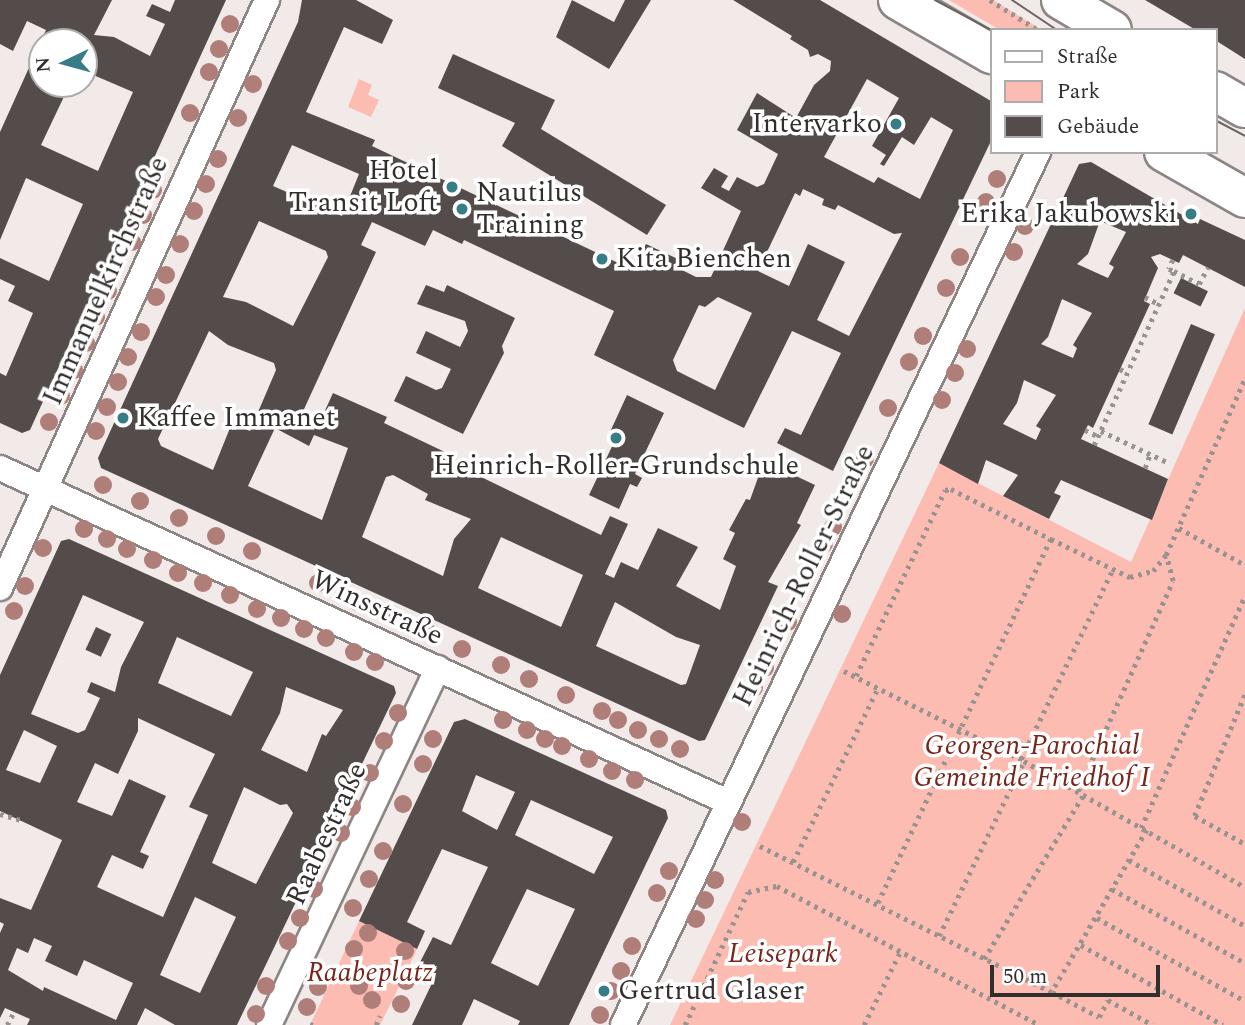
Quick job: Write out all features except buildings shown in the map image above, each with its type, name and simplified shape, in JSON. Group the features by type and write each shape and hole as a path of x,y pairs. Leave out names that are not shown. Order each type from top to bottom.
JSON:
{"main road":[{"path":"898,0 990,53"},
{"path":"1061,0 1109,28"},
{"path":"1217,92 1245,108"},
{"path":"1168,154 1245,198"}],"street":[{"name":"Immanuelkirchstraße","path":"0,588 267,0"},
{"name":"Heinrich-Roller-Straße","path":"623,1025 1037,154"},
{"name":"Winsstraße","path":"0,468 728,802"},
{"name":"Raabestraße","path":"269,1025 438,668"}],"path":[{"path":"990,0 1035,28"},
{"path":"1173,260 1169,269 1199,284 1208,267"},
{"path":"1094,445 1174,271"},
{"path":"1145,297 1159,304"},
{"path":"1120,369 1127,373"},
{"path":"856,676 945,490 951,489 1130,577 1153,571 1166,555 1179,528 1245,378"},
{"path":"1085,430 1100,433 1167,462"},
{"path":"1145,468 1150,454"},
{"path":"1179,528 1245,565"},
{"path":"877,905 1051,540"},
{"path":"1078,791 1173,581 1166,555"},
{"path":"939,936 1113,569"},
{"path":"1052,992 1129,860 1245,596"},
{"path":"844,671 1023,760 1245,887"},
{"path":"793,862 878,688"},
{"path":"1245,695 1195,816 1245,844"},
{"path":"984,959 1084,794"},
{"path":"0,814 21,820"},
{"path":"760,846 1099,1017 1108,1000 1153,1025"},
{"path":"1129,860 1245,926"},
{"path":"685,1025 748,892 777,886 1039,1025"},
{"path":"1112,889 1245,963"},
{"path":"1097,919 1245,1001"},
{"path":"1081,945 1223,1025"},
{"path":"864,1025 900,951"},
{"path":"7,1025 13,1012"},
{"path":"376,1025 380,1016"}],"green space":[{"path":"949,0 993,0 1039,28 997,28"},
{"path":"359,79 372,85 368,95 379,100 371,117 348,107"},
{"name":"Georgen-Parochial Gemeinde Friedhof I","path":"1245,308 1245,1025 670,1025 939,463 1131,562"},
{"name":"Raabeplatz","path":"359,921 417,949 380,1025 310,1025"}],"tram line":[{"path":"935,0 990,29"},
{"path":"1012,0 1054,28"},
{"path":"1217,121 1245,136"}],"place":[{"name":"Intervarko","path":"896,124"},
{"name":"Hotel Transit Loft","path":"452,187"},
{"name":"Nautilus Training","path":"462,209"},
{"name":"Erika Jakubowski","path":"1191,214"},
{"name":"Kita Bienchen","path":"602,259"},
{"name":"Kaffee Immanet","path":"123,418"},
{"name":"Heinrich-Roller-Grundschule","path":"616,438"},
{"name":"Gertrud Glaser","path":"604,991"}],"park label":[{"name":"Leisepark","path":"783,954"}]}
